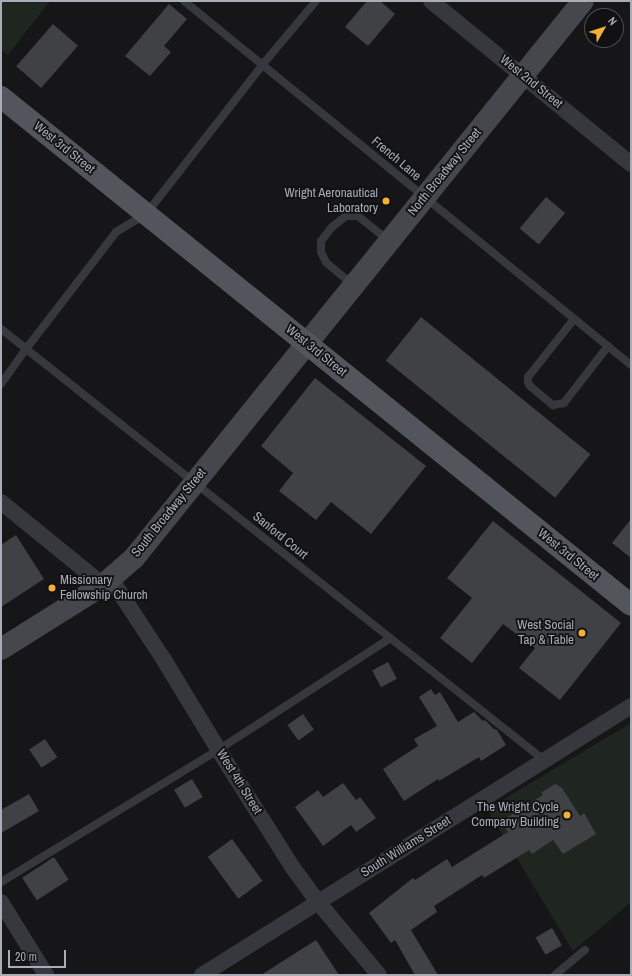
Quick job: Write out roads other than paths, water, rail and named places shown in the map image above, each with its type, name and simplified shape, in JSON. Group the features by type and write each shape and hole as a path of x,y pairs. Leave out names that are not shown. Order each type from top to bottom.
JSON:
{"main road":[{"name":"West 3rd Street","path":"1,97 631,605"}],"street":[{"name":"West 2nd Street","path":"430,1 631,164"},
{"name":"North Broadway Street","path":"307,343 583,1"},
{"name":"South Broadway Street","path":"1,649 107,582 134,558 307,343"},
{"name":"West 4th Street","path":"1,502 107,582 164,660 218,750 294,868 318,902 380,975"},
{"name":"South Williams Street","path":"202,975 631,706"},
{"path":"1,902 46,975"}],"lane":[{"name":"French Lane","path":"184,1 263,64 424,198 631,365"},
{"path":"1,384 116,232 146,214 263,64 316,1"},
{"path":"353,286 326,262 321,252 321,241 332,227 346,216 358,216 389,241"},
{"path":"574,319 528,377 530,386 553,405 564,403 608,346"},
{"name":"Sanford Court","path":"1,329 389,639 544,760"},
{"path":"1,882 218,750 389,639"},
{"path":"555,975 585,950"}],"place":[{"name":"Wright Aeronautical Laboratory","path":"386,201"},
{"name":"Missionary Fellowship Church","path":"52,588"},
{"name":"West Social Tap & Table","path":"582,633"},
{"name":"The Wright Cycle Company Building","path":"567,815"}]}
